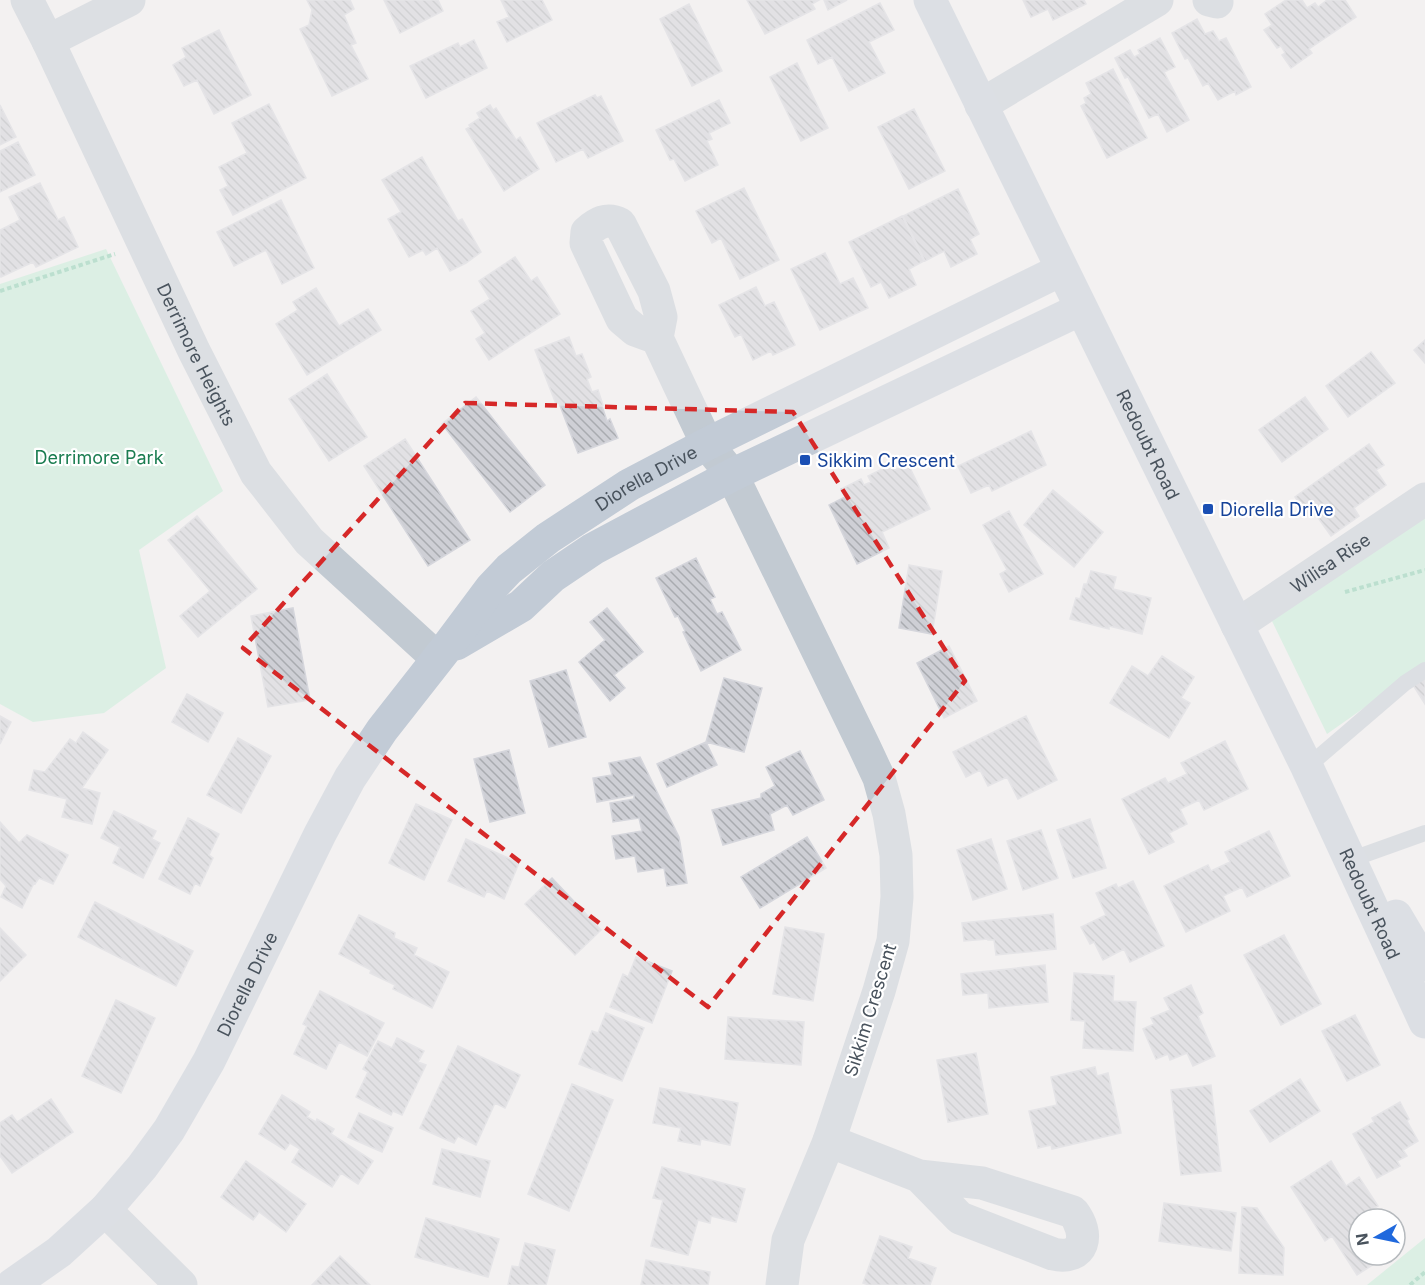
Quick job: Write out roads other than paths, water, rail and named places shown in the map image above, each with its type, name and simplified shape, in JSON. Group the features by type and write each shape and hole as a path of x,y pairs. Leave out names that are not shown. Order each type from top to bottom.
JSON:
{"street":[{"name":"Derrimore Heights","path":"27,0 194,351 256,473 309,541 441,655"},
{"path":"48,41 129,0"},
{"name":"Redoubt Road","path":"930,0 1311,776 1425,1022"},
{"path":"981,105 1157,0"},
{"name":"Diorella Drive","path":"12,1285 59,1252 105,1210 169,1131 209,1061 320,834 350,778 382,730 491,588 509,569 544,540 629,485 707,444 1061,270"},
{"name":"Diorella Drive","path":"441,655 521,606 553,576 593,549 732,475 1081,309"},
{"name":"Sikkim Crescent","path":"657,338 707,444 732,475 879,778 890,814 896,855 897,897 893,941 879,991 829,1141 788,1240 782,1285"},
{"path":"887,356 905,393"},
{"name":"Wilisa Rise","path":"1237,625 1425,500"},
{"path":"544,540 566,567"},
{"name":"Redoubt Road","path":"1311,776 1358,857 1415,931 1425,965"},
{"path":"829,1141 919,1176 982,1183 1073,1212 1080,1221 1083,1236 1080,1247 1076,1253 1065,1257 960,1218 919,1176"},
{"path":"1012,1239 1016,1194"},
{"path":"105,1210 181,1285"}],"lane":[{"path":"1311,776 1405,682 1425,670"},
{"path":"1358,857 1425,833"}],"place":[{"name":"Sikkim Crescent","path":"805,460"},
{"name":"Diorella Drive","path":"1208,509"}],"park label":[{"name":"Derrimore Park","path":"99,457"}]}
